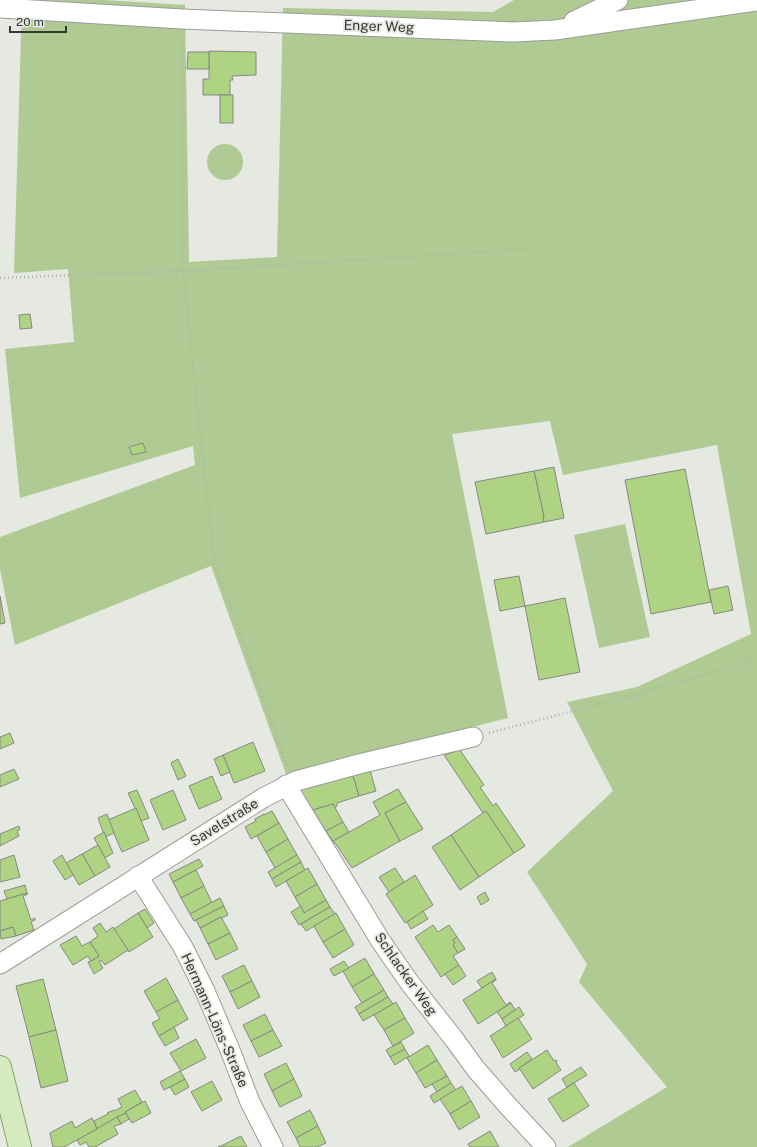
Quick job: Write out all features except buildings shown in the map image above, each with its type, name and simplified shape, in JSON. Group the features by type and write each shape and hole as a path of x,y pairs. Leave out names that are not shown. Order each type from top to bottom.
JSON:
{"main road":[{"path":"0,1067 5,1107 20,1147"}],"street":[{"path":"555,30 618,0"},
{"name":"Enger Weg","path":"0,8 182,19 513,32 555,30 757,1"},
{"name":"Savelstraße","path":"0,964 138,876 286,785 359,764 473,737"},
{"name":"Schlacker Weg","path":"286,785 380,940 409,982 475,1068 546,1147"},
{"name":"Hermann-Löns-Straße","path":"138,876 186,954 207,997 250,1102 273,1147"}],"path":[{"path":"182,19 184,271 215,564 287,765 288,775 286,785"},
{"path":"0,278 184,271 529,249"},
{"path":"473,737 641,693 757,659"}],"green space":[{"path":"22,0 104,0 185,5 189,262 277,257 283,8 493,12 514,0 757,0 757,1147 568,1147 667,1087 579,982 587,964 527,872 613,791 567,702 637,687 751,634 717,445 563,475 550,421 452,434 508,718 286,774 211,566 15,645 0,569 0,537 195,465 193,446 20,498 5,349 74,342 68,269 14,273"},
{"path":"229,144 238,149 242,155 242,169 238,175 229,180 221,180 212,175 208,169 207,158 212,149 218,145"},
{"path":"625,524 650,637 599,648 574,535"}]}
